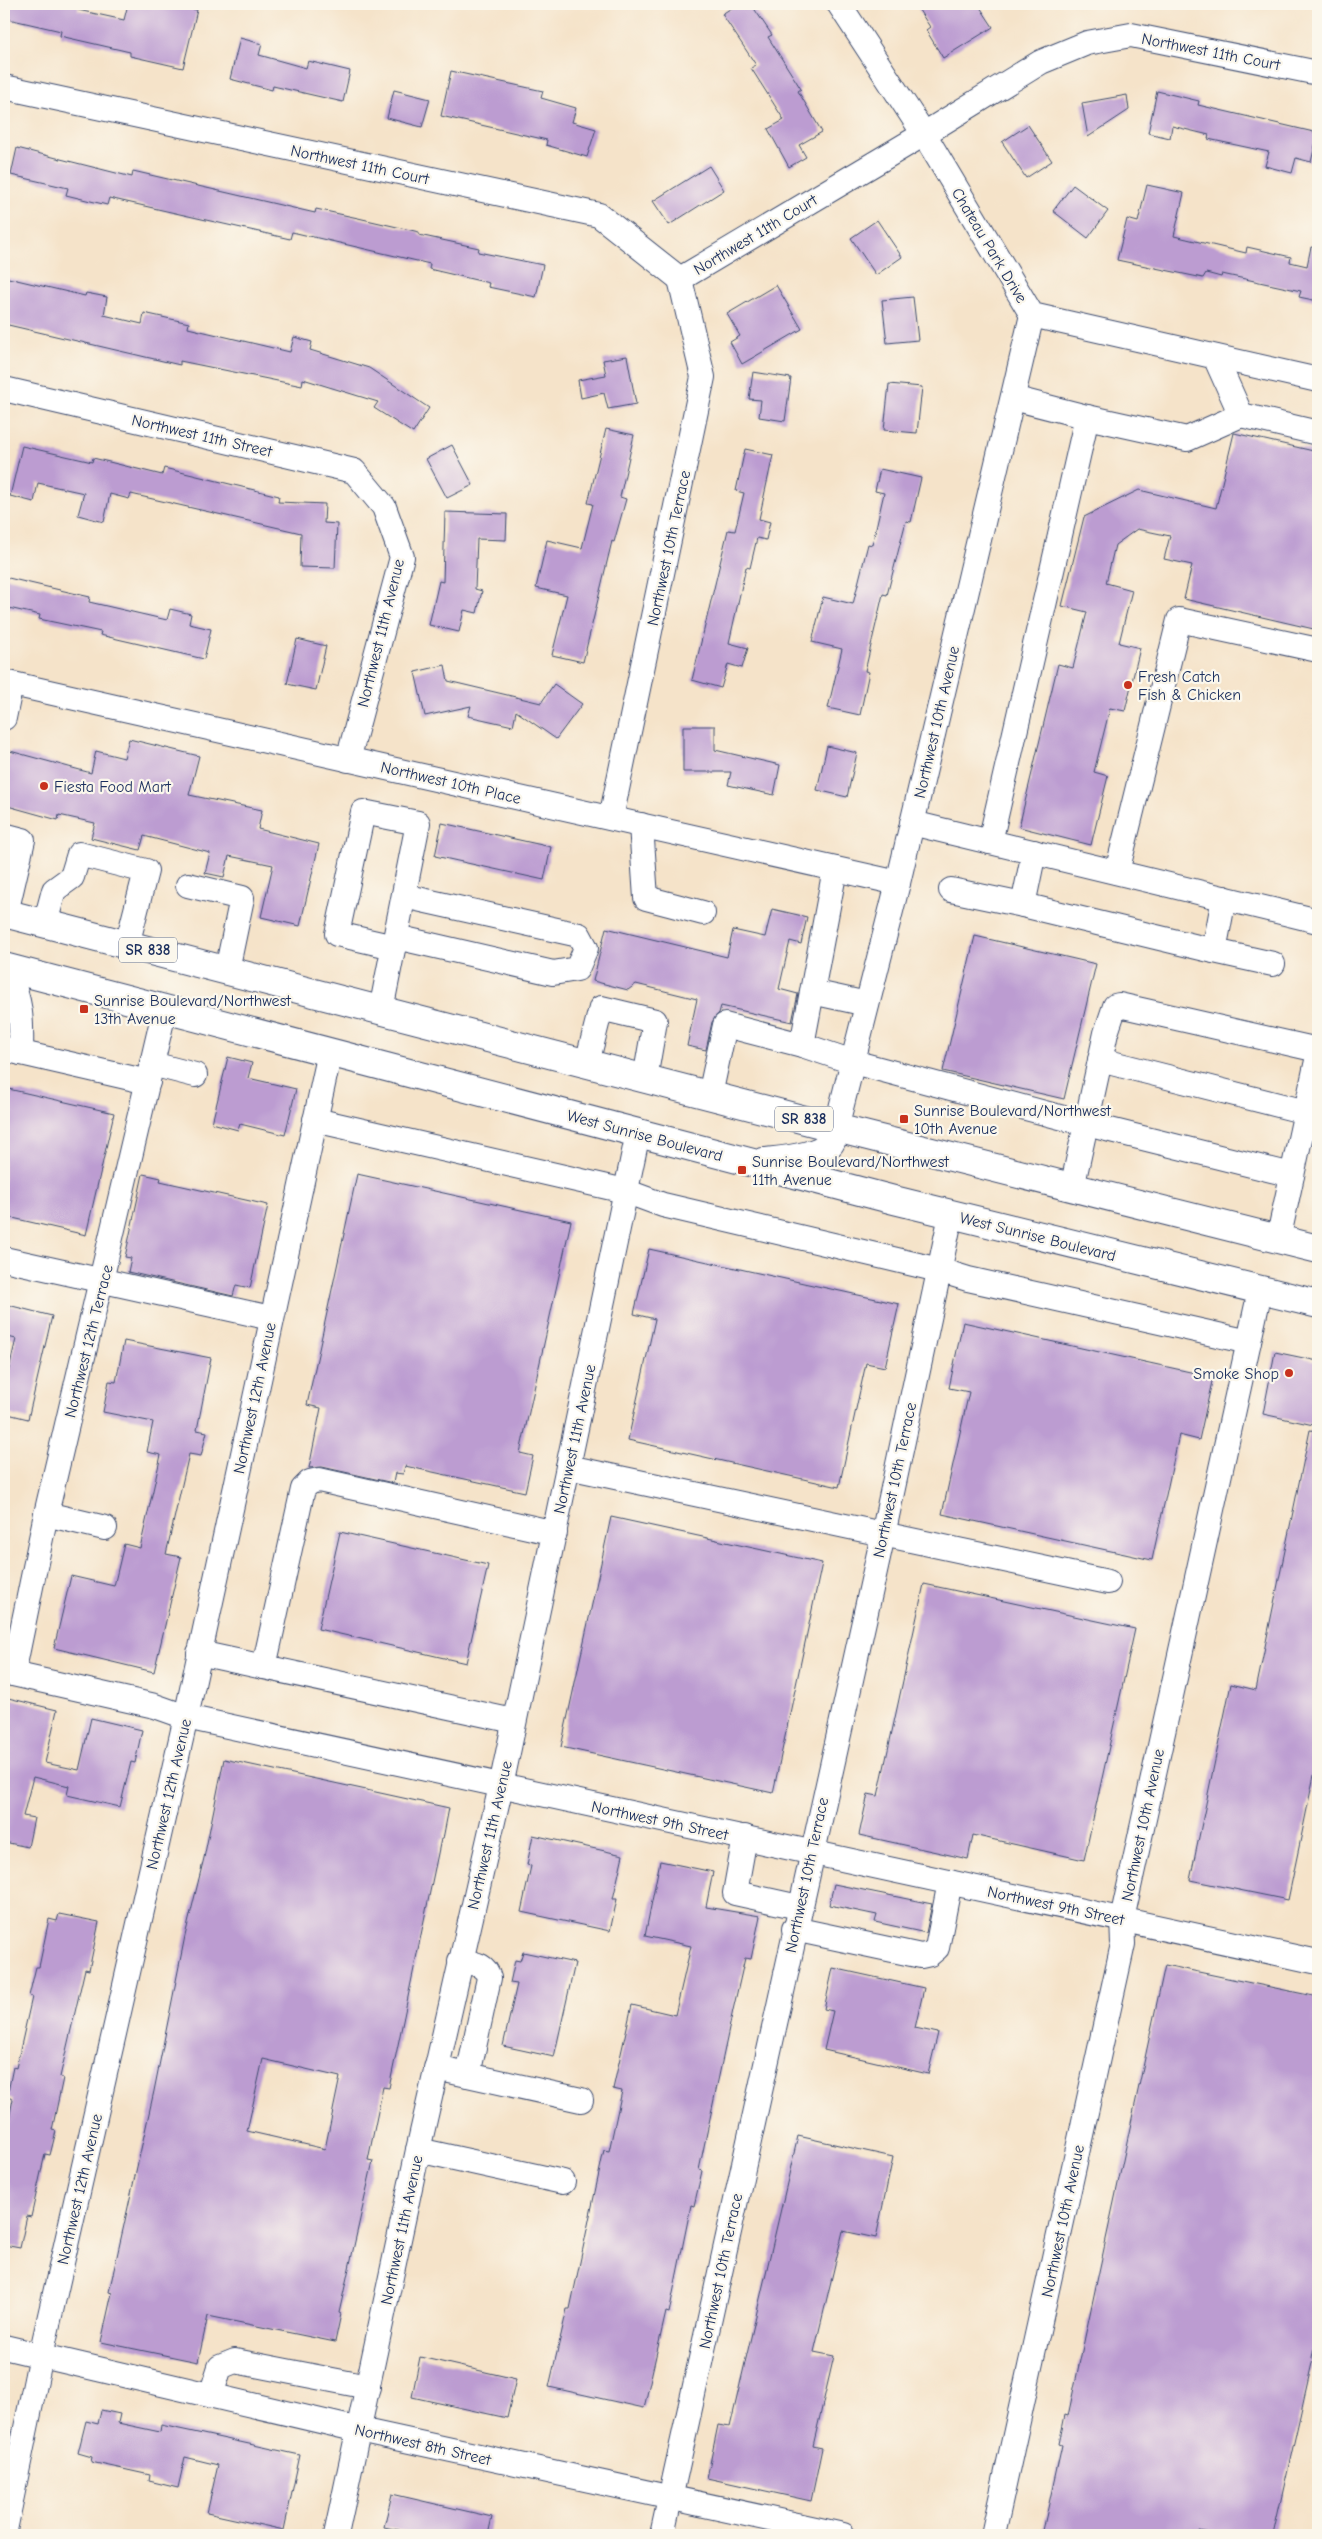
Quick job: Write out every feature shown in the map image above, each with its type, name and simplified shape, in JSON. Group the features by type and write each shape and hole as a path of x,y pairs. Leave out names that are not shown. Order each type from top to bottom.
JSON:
{"main road":[{"name":"SR 838","path":"4,913 836,1128 1318,1249"},
{"name":"West Sunrise Boulevard","path":"5,967 951,1215 1318,1304"},
{"path":"753,1164 800,1157 819,1151 830,1143 836,1128"}],"street":[{"name":"Chateau Park Drive","path":"840,4 924,134 1032,316 1318,380"},
{"name":"Northwest 11th Court","path":"4,87 599,215 680,278 924,134 1041,62 1088,43 1131,35 1318,73"},
{"name":"Northwest 10th Terrace","path":"611,818 703,377 680,278"},
{"name":"Northwest 10th Avenue","path":"836,1128 898,884 1032,316"},
{"path":"1215,357 1241,415"},
{"name":"Northwest 11th Street","path":"4,389 354,471 384,507"},
{"path":"1013,398 1087,417 1187,438 1241,415 1318,433"},
{"path":"990,842 1087,417"},
{"name":"Northwest 11th Avenue","path":"348,760 402,557 384,507"},
{"path":"1117,872 1179,620 1318,650"},
{"name":"Northwest 10th Place","path":"8,683 898,884"},
{"path":"4,718 8,683"},
{"path":"381,1010 395,942 418,824 363,812 337,934 395,942 553,973 577,969 586,948 579,935 404,896"},
{"path":"912,823 1318,921"},
{"path":"641,825 646,898 703,913"},
{"path":"4,835 24,840 4,913"},
{"path":"1023,906 1034,852"},
{"path":"45,924 54,890 72,877 79,854 146,871 127,945"},
{"path":"802,1045 835,869"},
{"path":"188,884 242,898 227,970"},
{"path":"951,890 1272,964"},
{"path":"1214,951 1224,898"},
{"path":"5,967 17,991 22,1017 12,1051 150,1073 195,1075"},
{"path":"812,992 867,1004"},
{"path":"1072,1188 1112,1010 1119,1005 1318,1062 1278,1240"},
{"name":"Northwest 12th Terrace","path":"8,1673 102,1282 165,1008"},
{"path":"587,1063 601,1008 655,1021 645,1079"},
{"path":"710,1095 725,1025 802,1045 853,1062 1086,1124 1292,1175"},
{"name":"Northwest 12th Avenue","path":"4,2535 41,2355 186,1717 330,1052"},
{"path":"1100,1060 1306,1112"},
{"path":"315,1120 625,1191 662,1205 939,1270 968,1279 1248,1342"},
{"name":"Northwest 11th Avenue","path":"336,2535 436,2068 501,1786 638,1133"},
{"name":"Northwest 10th Terrace","path":"662,2535 811,1851 883,1535 951,1215"},
{"path":"4,1259 271,1318"},
{"name":"Northwest 10th Avenue","path":"993,2535 1123,1944 1122,1919 1260,1291"},
{"path":"568,1467 1108,1582"},
{"path":"264,1667 303,1489 310,1482 319,1480 555,1532"},
{"path":"46,1514 105,1528"},
{"path":"199,1653 514,1721"},
{"name":"Northwest 9th Street","path":"8,1673 155,1706 186,1717 1318,1962"},
{"path":"745,1837 735,1892 797,1918 921,1956 930,1954 937,1948 950,1882"},
{"path":"460,1961 482,1965 487,1970 489,1978 468,2074"},
{"path":"436,2068 581,2100"},
{"path":"418,2150 563,2182"},
{"name":"Northwest 8th Street","path":"4,2347 359,2430 843,2535"},
{"path":"211,2395 220,2367 235,2361 368,2387"}],"building":[{"path":"4,4 79,4 78,10 124,20 128,4 170,4 197,10 183,68 130,56 130,52 60,36 61,31 4,18"},
{"path":"738,4 751,4 772,35 768,37 801,89 798,91 822,132 799,145 806,157 789,167 768,129 784,120 751,68 756,65 722,14"},
{"path":"915,4 978,4 993,27 943,58 926,30 930,27"},
{"path":"240,38 262,44 259,55 306,68 308,61 350,71 343,102 273,86 272,90 230,79"},
{"path":"451,71 543,91 541,98 576,108 572,122 596,129 587,157 546,145 547,140 441,116"},
{"path":"394,90 430,99 422,127 387,118"},
{"path":"1157,91 1199,101 1198,105 1318,133 1311,162 1296,158 1292,173 1265,166 1269,152 1208,139 1209,135 1172,126 1170,138 1148,133"},
{"path":"1127,95 1129,110 1088,137 1082,103"},
{"path":"1028,125 1052,161 1026,178 1002,142"},
{"path":"17,148 132,177 133,171 315,213 316,209 358,218 419,232 419,235 479,248 478,252 543,265 536,297 488,287 489,283 429,269 430,264 292,232 290,239 109,198 107,205 66,195 68,188 11,175"},
{"path":"709,166 724,190 669,225 653,201"},
{"path":"1073,185 1108,211 1088,238 1053,211"},
{"path":"1147,185 1184,193 1174,236 1246,253 1247,247 1291,257 1290,262 1307,266 1311,247 1318,248 1318,301 1299,297 1301,291 1222,274 1221,277 1206,273 1203,278 1117,260 1127,219 1138,222"},
{"path":"877,220 902,257 876,275 851,238"},
{"path":"4,277 85,296 86,293 107,297 104,315 142,324 144,313 189,323 188,328 290,352 294,337 312,342 310,350 369,368 429,408 413,433 374,408 378,402 303,379 302,386 180,361 180,365 4,324"},
{"path":"776,285 802,329 742,364 730,342 740,336 727,314"},
{"path":"913,297 918,340 887,343 882,300"},
{"path":"627,356 636,404 608,409 604,393 581,398 578,380 606,375 603,360"},
{"path":"753,372 791,378 785,421 759,417 761,400 749,399"},
{"path":"889,384 922,387 917,433 884,430"},
{"path":"606,429 634,435 620,497 626,499 614,542 612,541 583,662 552,655 567,595 536,588 547,540 582,548 593,504 588,503"},
{"path":"1234,433 1318,452 1318,630 1184,599 1192,565 1164,559 1170,536 1137,529 1115,545 1106,583 1132,590 1119,643 1140,648 1125,711 1110,708 1094,772 1108,776 1091,845 1019,827 1058,664 1073,668 1087,612 1062,606 1084,517 1139,490 1216,508"},
{"path":"452,445 473,485 447,498 426,459"},
{"path":"22,446 92,462 93,458 162,475 164,468 279,496 278,502 325,504 324,523 337,524 335,568 300,567 301,533 131,494 129,499 110,494 104,522 78,515 84,493 38,483 34,502 10,496"},
{"path":"745,449 773,455 759,519 770,522 766,540 757,538 750,568 746,567 729,643 748,648 742,668 728,664 721,688 692,680 728,530 735,531 744,493 736,491"},
{"path":"880,469 921,478 911,522 906,521 887,595 883,594 865,671 869,672 860,715 828,708 842,649 812,642 823,597 853,604 868,544 872,545 884,493 875,491"},
{"path":"445,512 507,514 506,540 477,539 475,589 482,591 477,613 464,610 459,632 429,625 439,581 443,582"},
{"path":"4,577 90,597 89,602 167,620 170,609 191,614 189,624 211,629 204,659 100,635 101,632 39,619 40,615 4,607"},
{"path":"297,639 326,646 316,690 287,684"},
{"path":"445,665 448,681 541,703 554,684 582,704 556,739 516,711 513,726 468,716 471,706 425,716 415,672"},
{"path":"683,726 715,726 715,750 780,765 774,795 728,785 731,772 683,772"},
{"path":"129,739 199,756 189,795 262,810 258,829 319,844 300,926 261,917 273,865 229,856 224,877 205,873 210,853 144,836 140,850 91,838 95,823 59,815 58,820 4,805 4,775 10,751 91,773 96,751 124,758"},
{"path":"827,746 857,753 847,797 817,790"},
{"path":"442,823 551,847 544,880 435,856"},
{"path":"772,909 807,917 801,944 790,941 779,989 798,994 792,1022 721,1006 719,1013 712,1022 706,1050 687,1046 697,999 636,984 628,990 593,981 606,928 727,957 733,930 765,937"},
{"path":"975,936 1096,964 1064,1099 943,1071"},
{"path":"228,1057 252,1063 248,1078 296,1089 285,1135 240,1124 238,1130 212,1123"},
{"path":"4,1088 114,1113 86,1235 4,1216"},
{"path":"143,1174 161,1178 160,1181 268,1205 250,1288 236,1285 233,1296 128,1272 131,1258 125,1257"},
{"path":"357,1174 571,1221 520,1453 533,1456 525,1492 405,1466 403,1474 395,1473 393,1483 322,1467 309,1468 321,1408 307,1405"},
{"path":"649,1249 899,1304 885,1367 866,1363 839,1487 628,1440 655,1319 634,1314"},
{"path":"4,1304 52,1316 28,1419 4,1413 4,1390 16,1339 4,1336"},
{"path":"963,1322 1213,1377 1199,1440 1179,1435 1152,1560 942,1514 969,1392 949,1388"},
{"path":"124,1341 211,1358 197,1430 207,1432 201,1456 189,1454 166,1554 181,1557 154,1672 54,1648 71,1576 114,1586 124,1544 140,1548 161,1455 147,1452 153,1422 103,1412 109,1381 116,1382"},
{"path":"1275,1352 1318,1361 1318,1426 1263,1414"},
{"path":"1310,1430 1318,1431 1318,1756 1288,1900 1190,1880 1231,1684 1256,1690"},
{"path":"611,1517 822,1563 773,1793 561,1747"},
{"path":"340,1532 488,1565 466,1663 318,1629"},
{"path":"924,1584 1135,1629 1084,1860 973,1835 968,1859 859,1835 868,1794 878,1796"},
{"path":"4,1697 57,1710 45,1763 79,1770 91,1718 142,1730 135,1763 131,1762 120,1807 67,1795 69,1786 33,1777 23,1816 34,1818 28,1847 4,1842"},
{"path":"224,1759 449,1808 389,2088 383,2087 368,2160 373,2161 339,2313 341,2314 335,2342 208,2316 198,2362 101,2342 112,2293 109,2292 154,2091 185,1936 204,1858","holes":["263,2059 340,2077 325,2149 247,2131"]},
{"path":"533,1835 623,1855 613,1899 617,1899 610,1931 521,1912 531,1866 527,1865"},
{"path":"660,1861 713,1872 706,1907 760,1916 751,1959 745,1958 699,2170 702,2171 694,2206 691,2205 669,2313 666,2312 644,2408 549,2387 567,2309 570,2309 604,2150 609,2151 622,2091 613,2089 632,2005 675,2015 691,1946 645,1936"},
{"path":"834,1884 932,1904 926,1933 875,1922 877,1915 829,1905"},
{"path":"59,1914 99,1922 89,1970 85,1969 60,2077 63,2078 52,2130 56,2131 50,2155 45,2154 31,2217 27,2216 20,2248 4,2245 4,2143 13,2099 7,2097 13,2067 16,2068 32,1997 29,1996 36,1967 39,1967 49,1919 57,1921"},
{"path":"523,1952 575,1963 554,2057 503,2046 517,1984 510,1983 515,1960 520,1961"},
{"path":"1165,1965 1318,1997 1318,2331 1312,2363 1273,2535 1220,2535 1199,2531 1199,2535 1042,2535 1062,2445 1059,2444 1065,2415 1068,2416"},
{"path":"833,1968 924,1988 915,2028 938,2033 928,2074 824,2050 833,2011 824,2009"},
{"path":"798,2136 893,2157 876,2238 843,2231 814,2352 834,2356 813,2446 822,2448 811,2501 707,2478 718,2425 730,2427"},
{"path":"420,2357 516,2379 507,2418 412,2397"},
{"path":"101,2410 120,2414 118,2423 160,2432 161,2425 300,2455 284,2530 207,2513 218,2465 185,2457 178,2488 149,2481 150,2475 91,2462 92,2457 78,2453 86,2421 98,2424"},
{"path":"392,2494 492,2517 488,2535 422,2535 384,2527"}],"place":[{"name":"Fresh Catch Fish & Chicken","path":"1128,685"},
{"name":"Fiesta Food Mart","path":"44,786"},
{"name":"Sunrise Boulevard/Northwest 13th Avenue","path":"84,1009"},
{"name":"Sunrise Boulevard/Northwest 10th Avenue","path":"904,1119"},
{"name":"Sunrise Boulevard/Northwest 11th Avenue","path":"742,1170"},
{"name":"Smoke Shop","path":"1289,1373"}]}
